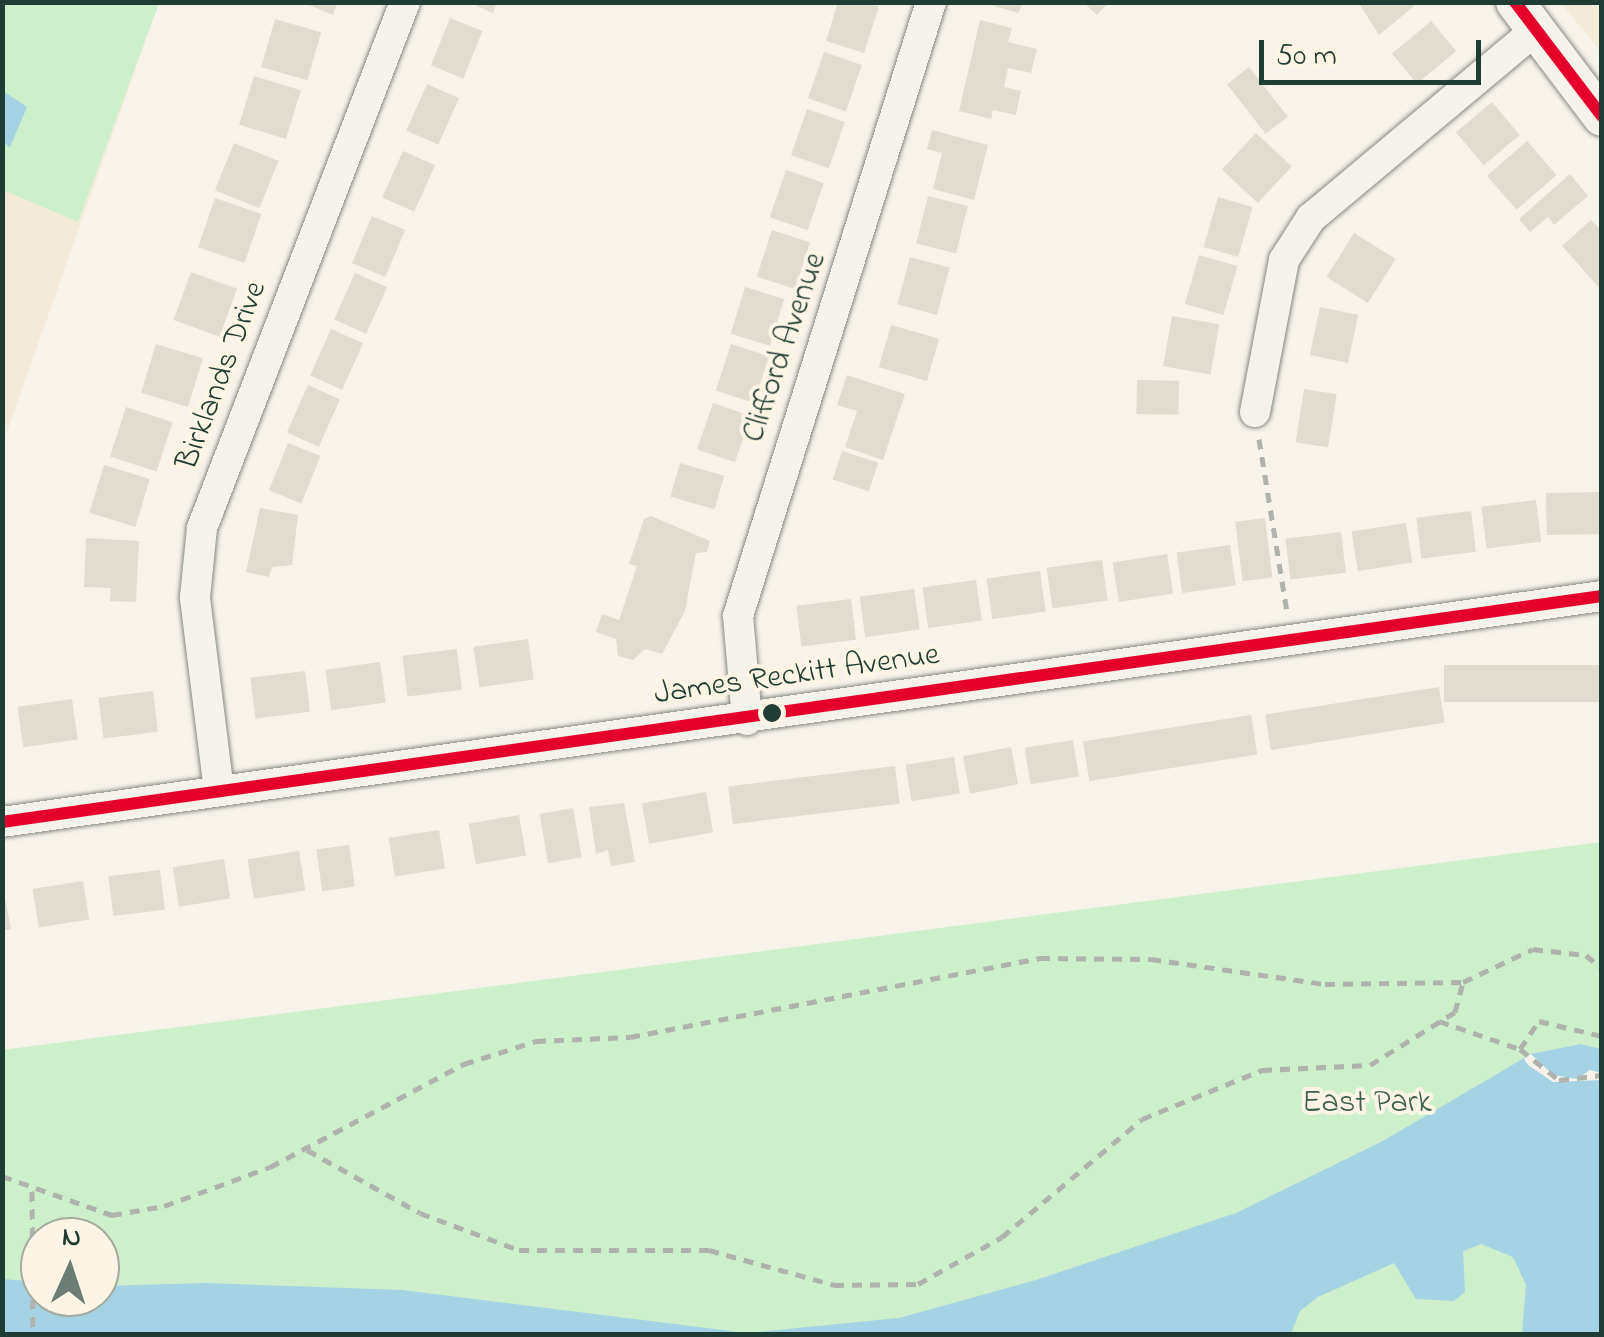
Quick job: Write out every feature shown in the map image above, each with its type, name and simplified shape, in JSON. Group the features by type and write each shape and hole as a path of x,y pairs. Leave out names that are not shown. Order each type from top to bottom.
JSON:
{"street":[{"name":"Birklands Drive","path":"219,791 195,597 202,528 404,2"},
{"name":"Clifford Avenue","path":"747,720 738,616 931,2"},
{"path":"1255,412 1284,260 1311,218 1526,16 1602,117"},
{"name":"James Reckitt Avenue","path":"2,822 747,720 1602,596"}],"path":[{"path":"1255,412 1292,641"},
{"path":"2,1176 32,1191 112,1215 164,1206 307,1150 464,1064 536,1041 630,1037 1040,958 1151,959 1325,984 1463,982 1534,949 1586,956 1602,969"},
{"path":"307,1150 420,1213 519,1250 709,1250 834,1284 918,1284 1002,1237 1142,1119 1262,1070 1370,1065 1454,1012 1463,982"},
{"path":"1520,1049 1539,1021 1602,1036"},
{"path":"1440,1022 1520,1049 1558,1080 1602,1075"},
{"path":"32,1191 34,1334"}],"shaded area":[{"path":"3,3 159,3 3,443"},
{"path":"1561,3 1601,3 1601,52"}],"green space":[{"path":"2,3 159,3 78,222 3,190"},
{"name":"East Park","path":"1601,842 1601,1334 3,1334 2,1050"}],"water":[{"path":"3,91 27,107 10,147 3,142"},
{"path":"1581,1044 1601,1049 1601,1334 1522,1334 1526,1285 1513,1257 1481,1244 1463,1251 1465,1292 1454,1301 1416,1299 1394,1263 1318,1297 1300,1311 1291,1334 3,1334 3,1279 20,1280 20,1317 120,1317 120,1285 206,1283 402,1290 747,1333 899,1318 1036,1280 1236,1213 1381,1142 1531,1054"}],"pier":[{"path":"1531,1054 1553,1075 1577,1079 1590,1070 1601,1073 1601,1080 1553,1082 1528,1065 1524,1059"}],"building":[{"path":"302,2 338,2 333,15"},
{"path":"468,2 497,2 493,13"},
{"path":"838,2 879,6 864,53 826,41"},
{"path":"981,2 1024,2 1018,13"},
{"path":"1083,2 1109,2 1097,15"},
{"path":"1358,2 1419,2 1379,35"},
{"path":"450,18 482,31 463,78 431,65"},
{"path":"275,19 321,32 307,80 261,67"},
{"path":"980,20 1012,28 1008,42 1037,49 1031,73 1008,68 1004,87 1021,91 1016,115 993,110 991,119 959,111"},
{"path":"1431,21 1456,51 1417,84 1392,54"},
{"path":"824,52 862,65 846,111 808,98"},
{"path":"1249,67 1288,117 1266,134 1227,84"},
{"path":"254,76 301,90 286,139 239,125"},
{"path":"427,84 459,98 438,145 406,131"},
{"path":"1492,102 1520,135 1484,165 1456,132"},
{"path":"807,109 845,122 829,168 791,155"},
{"path":"932,130 988,145 974,200 933,189 942,153 927,149"},
{"path":"1256,133 1292,166 1258,203 1222,170"},
{"path":"1527,141 1557,175 1517,210 1487,176"},
{"path":"234,143 279,161 259,208 215,190"},
{"path":"403,151 435,165 414,212 382,198"},
{"path":"786,170 824,183 808,230 770,217"},
{"path":"1570,174 1588,196 1554,225 1548,217 1530,232 1519,219"},
{"path":"928,196 968,206 956,253 916,244"},
{"path":"1218,197 1253,207 1238,257 1204,247"},
{"path":"215,198 261,214 244,263 198,247"},
{"path":"372,216 405,230 385,277 352,263"},
{"path":"1591,220 1602,231 1602,291 1562,246"},
{"path":"772,230 810,242 795,289 757,277"},
{"path":"1354,233 1396,259 1368,303 1326,277"},
{"path":"1199,255 1237,266 1223,315 1185,304"},
{"path":"910,257 950,268 937,315 897,304"},
{"path":"191,272 237,289 220,337 174,320"},
{"path":"355,273 387,287 366,334 334,320"},
{"path":"745,287 784,299 770,346 731,334"},
{"path":"1320,307 1358,315 1348,363 1310,355"},
{"path":"1172,316 1219,324 1210,375 1163,366"},
{"path":"891,325 939,339 927,381 879,367"},
{"path":"331,329 363,343 342,390 310,376"},
{"path":"156,344 203,358 188,407 141,393"},
{"path":"731,344 769,356 754,403 716,391"},
{"path":"847,375 905,394 883,460 845,447 857,411 837,405"},
{"path":"1137,380 1179,381 1178,415 1136,414"},
{"path":"308,385 340,399 319,447 287,433"},
{"path":"1304,389 1337,394 1328,447 1296,442"},
{"path":"713,403 751,416 735,462 697,449"},
{"path":"126,407 173,422 157,472 110,456"},
{"path":"288,443 320,456 301,503 269,490"},
{"path":"842,451 878,463 869,491 833,480"},
{"path":"680,463 724,476 715,509 670,497"},
{"path":"104,465 150,479 135,527 89,513"},
{"path":"1601,492 1602,534 1547,535 1546,493"},
{"path":"1536,500 1541,542 1487,548 1481,507"},
{"path":"260,508 298,515 292,565 272,567 269,577 246,572"},
{"path":"1471,511 1476,552 1421,558 1416,518"},
{"path":"651,516 710,541 707,552 696,553 685,611 662,654 645,649 633,660 618,656 616,639 596,632 602,614 619,620 637,566 629,564 644,519"},
{"path":"1265,518 1272,578 1243,581 1235,522"},
{"path":"1406,523 1412,563 1358,571 1352,532"},
{"path":"1341,532 1346,573 1290,580 1285,539"},
{"path":"86,538 139,541 136,602 110,601 111,588 84,587"},
{"path":"1230,545 1236,586 1182,593 1177,553"},
{"path":"1167,554 1173,594 1119,602 1113,563"},
{"path":"1102,560 1108,601 1052,608 1047,568"},
{"path":"1040,571 1046,612 992,619 987,579"},
{"path":"976,580 982,621 928,628 923,588"},
{"path":"914,589 920,630 865,637 860,597"},
{"path":"851,599 856,640 801,646 796,606"},
{"path":"528,639 534,680 479,687 474,647"},
{"path":"457,649 462,690 407,696 402,656"},
{"path":"380,662 386,703 331,710 326,670"},
{"path":"1444,665 1602,665 1602,702 1444,702"},
{"path":"305,671 310,712 255,718 250,678"},
{"path":"1439,687 1445,723 1271,750 1265,715"},
{"path":"153,691 158,732 103,738 98,698"},
{"path":"72,699 78,740 23,747 18,707"},
{"path":"1251,715 1257,755 1089,781 1083,742"},
{"path":"1073,740 1079,777 1030,784 1025,748"},
{"path":"1011,747 1018,784 970,794 963,756"},
{"path":"954,757 960,794 911,801 906,765"},
{"path":"895,766 900,804 733,824 728,786"},
{"path":"706,792 713,832 649,844 642,803"},
{"path":"624,803 635,862 611,866 608,850 596,854 589,807"},
{"path":"573,808 582,857 548,863 540,814"},
{"path":"519,815 526,855 476,864 469,824"},
{"path":"439,830 445,869 395,876 389,838"},
{"path":"349,845 355,887 322,891 316,850"},
{"path":"299,851 305,891 254,899 248,859"},
{"path":"224,859 230,899 179,907 173,867"},
{"path":"160,870 165,910 113,916 108,876"},
{"path":"83,881 89,920 39,927 33,889"},
{"path":"2,883 11,929 2,931"}],"transit line":[{"path":"1515,2 1602,116"},
{"path":"2,822 1602,596"}]}
